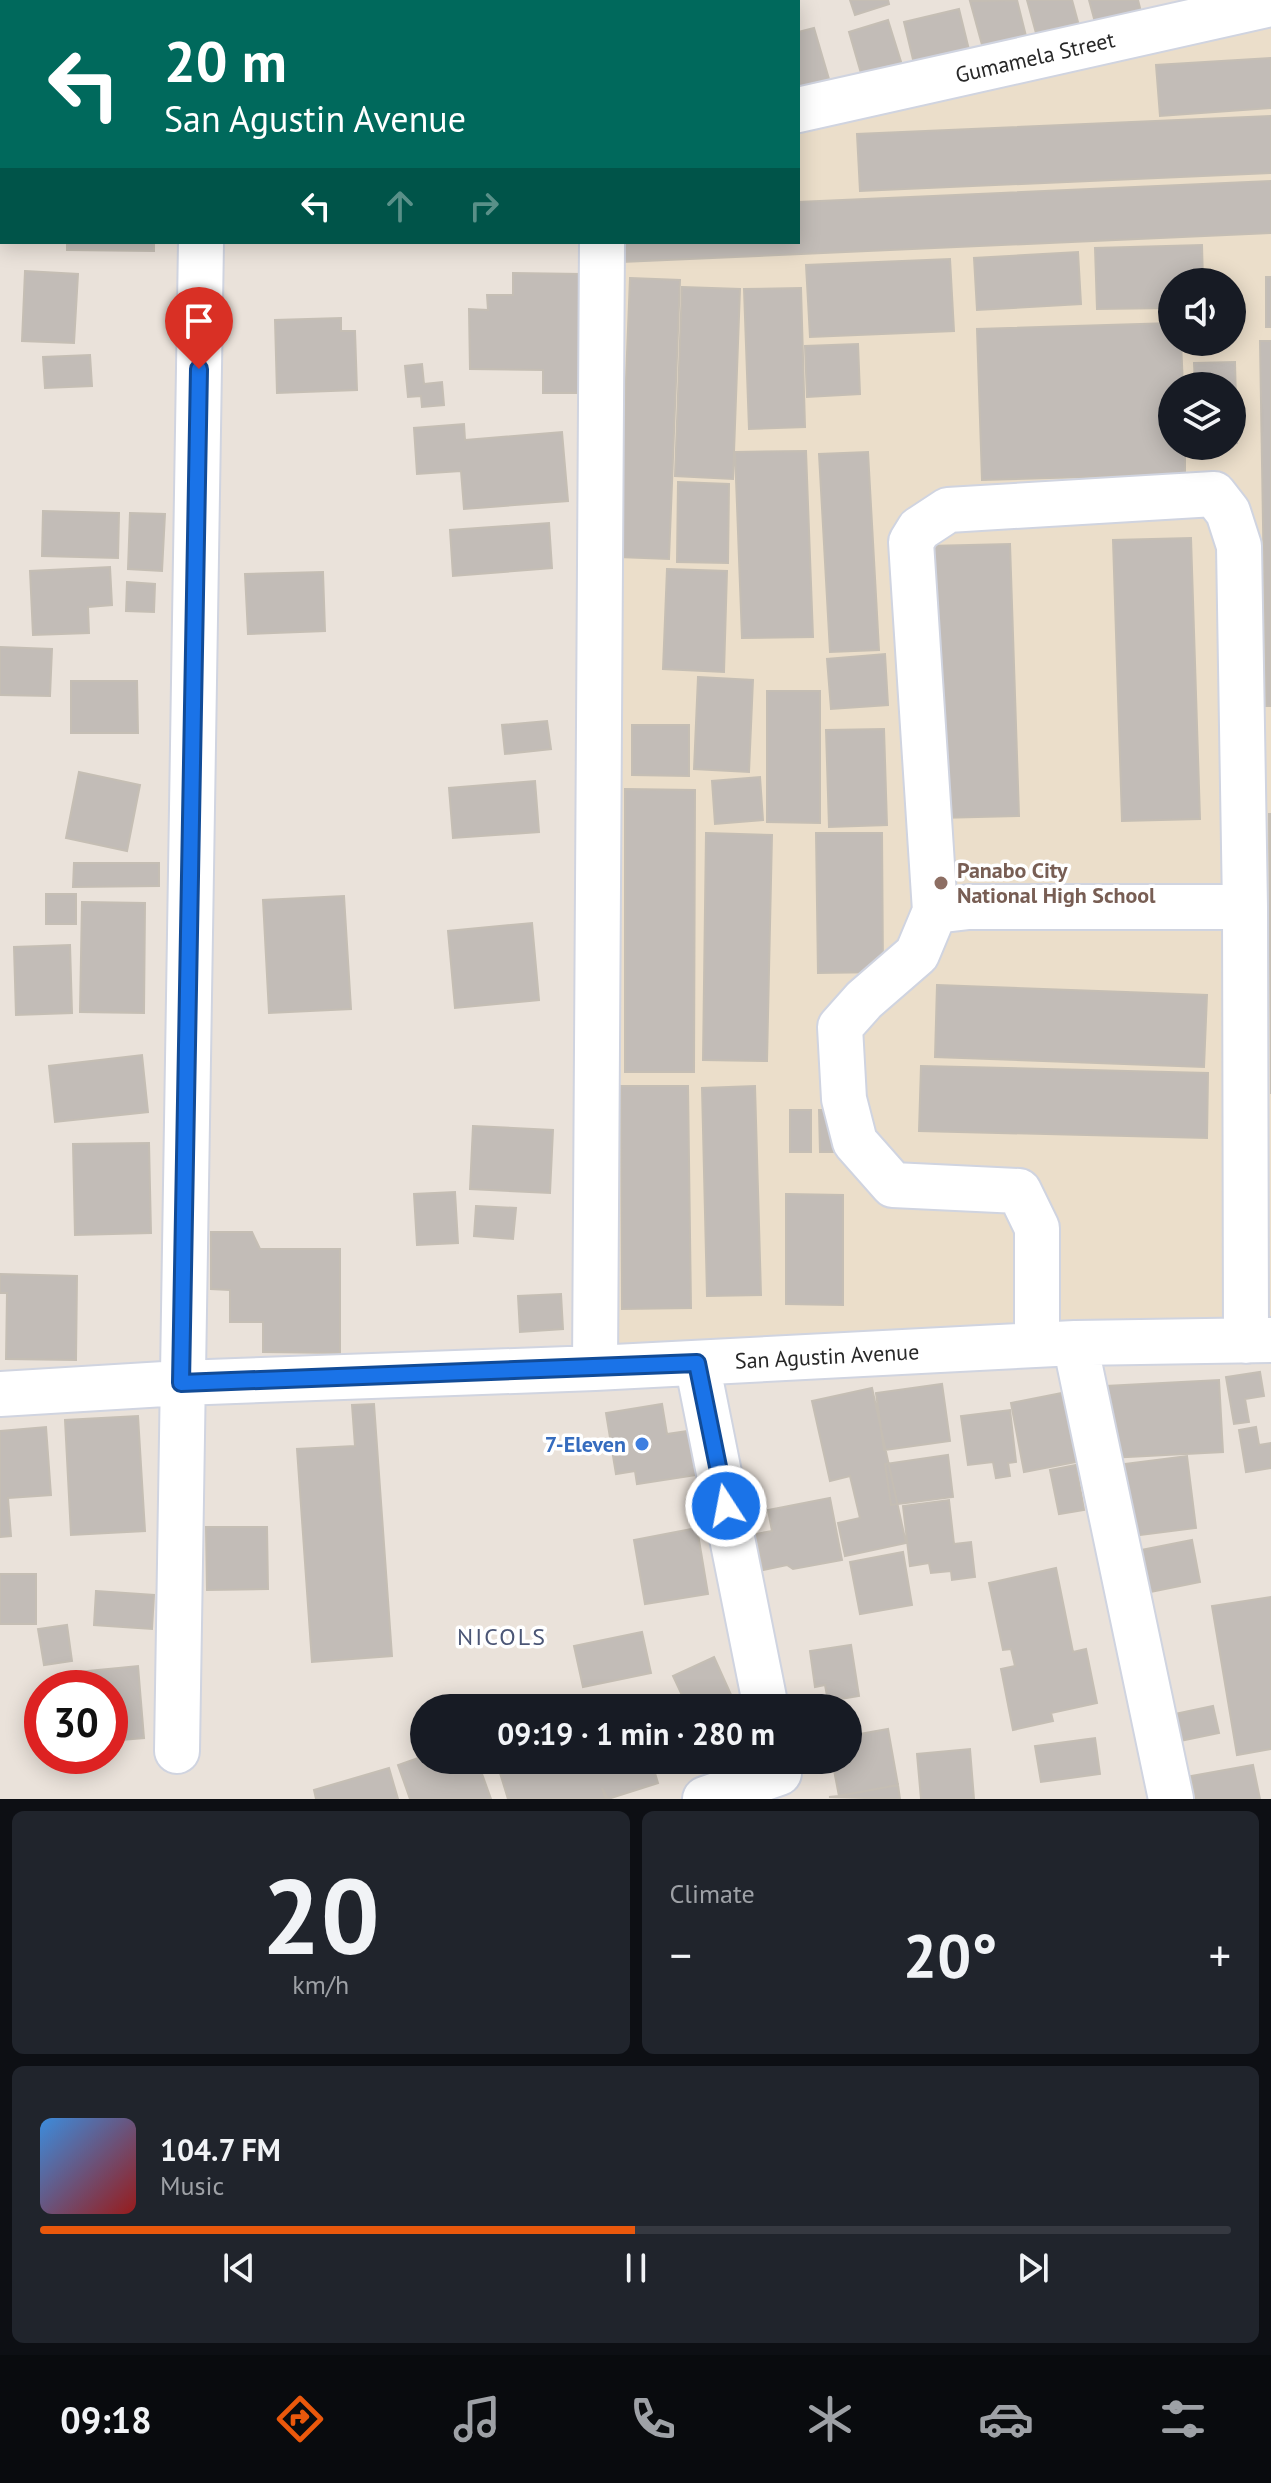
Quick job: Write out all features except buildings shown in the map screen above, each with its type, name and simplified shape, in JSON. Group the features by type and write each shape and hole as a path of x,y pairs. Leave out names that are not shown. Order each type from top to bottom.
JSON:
{"street":[{"name":"Gumamela Street","path":"800,110 1271,4"},
{"path":"177,1751 201,244"},
{"path":"595,1368 602,244"},
{"path":"1171,1799 1056,1344 1037,1228 1019,1191 893,1185 855,1142 844,1099 840,1027 864,1000 917,954 935,911 911,542 919,529 948,510 1214,494 1228,512 1239,546 1245,907 1258,1340"},
{"path":"935,911 969,907 1245,907"},
{"name":"San Agustin Avenue","path":"0,1394 181,1383 595,1368 1056,1344 1258,1340"},
{"path":"697,1363 763,1694"},
{"path":"705,1799 780,1777"}],"shaded area":[{"name":"Panabo City National High School","path":"1271,15 1271,1321 606,1344 616,244 800,244 800,123"}],"place":[{"name":"Panabo City National High School","path":"941,883"},
{"name":"7-Eleven","path":"642,1444"}],"district":[{"name":"NICOLS","path":"502,1636"}],"route":[{"path":"199,369 181,1383 697,1363 726,1506"}]}
